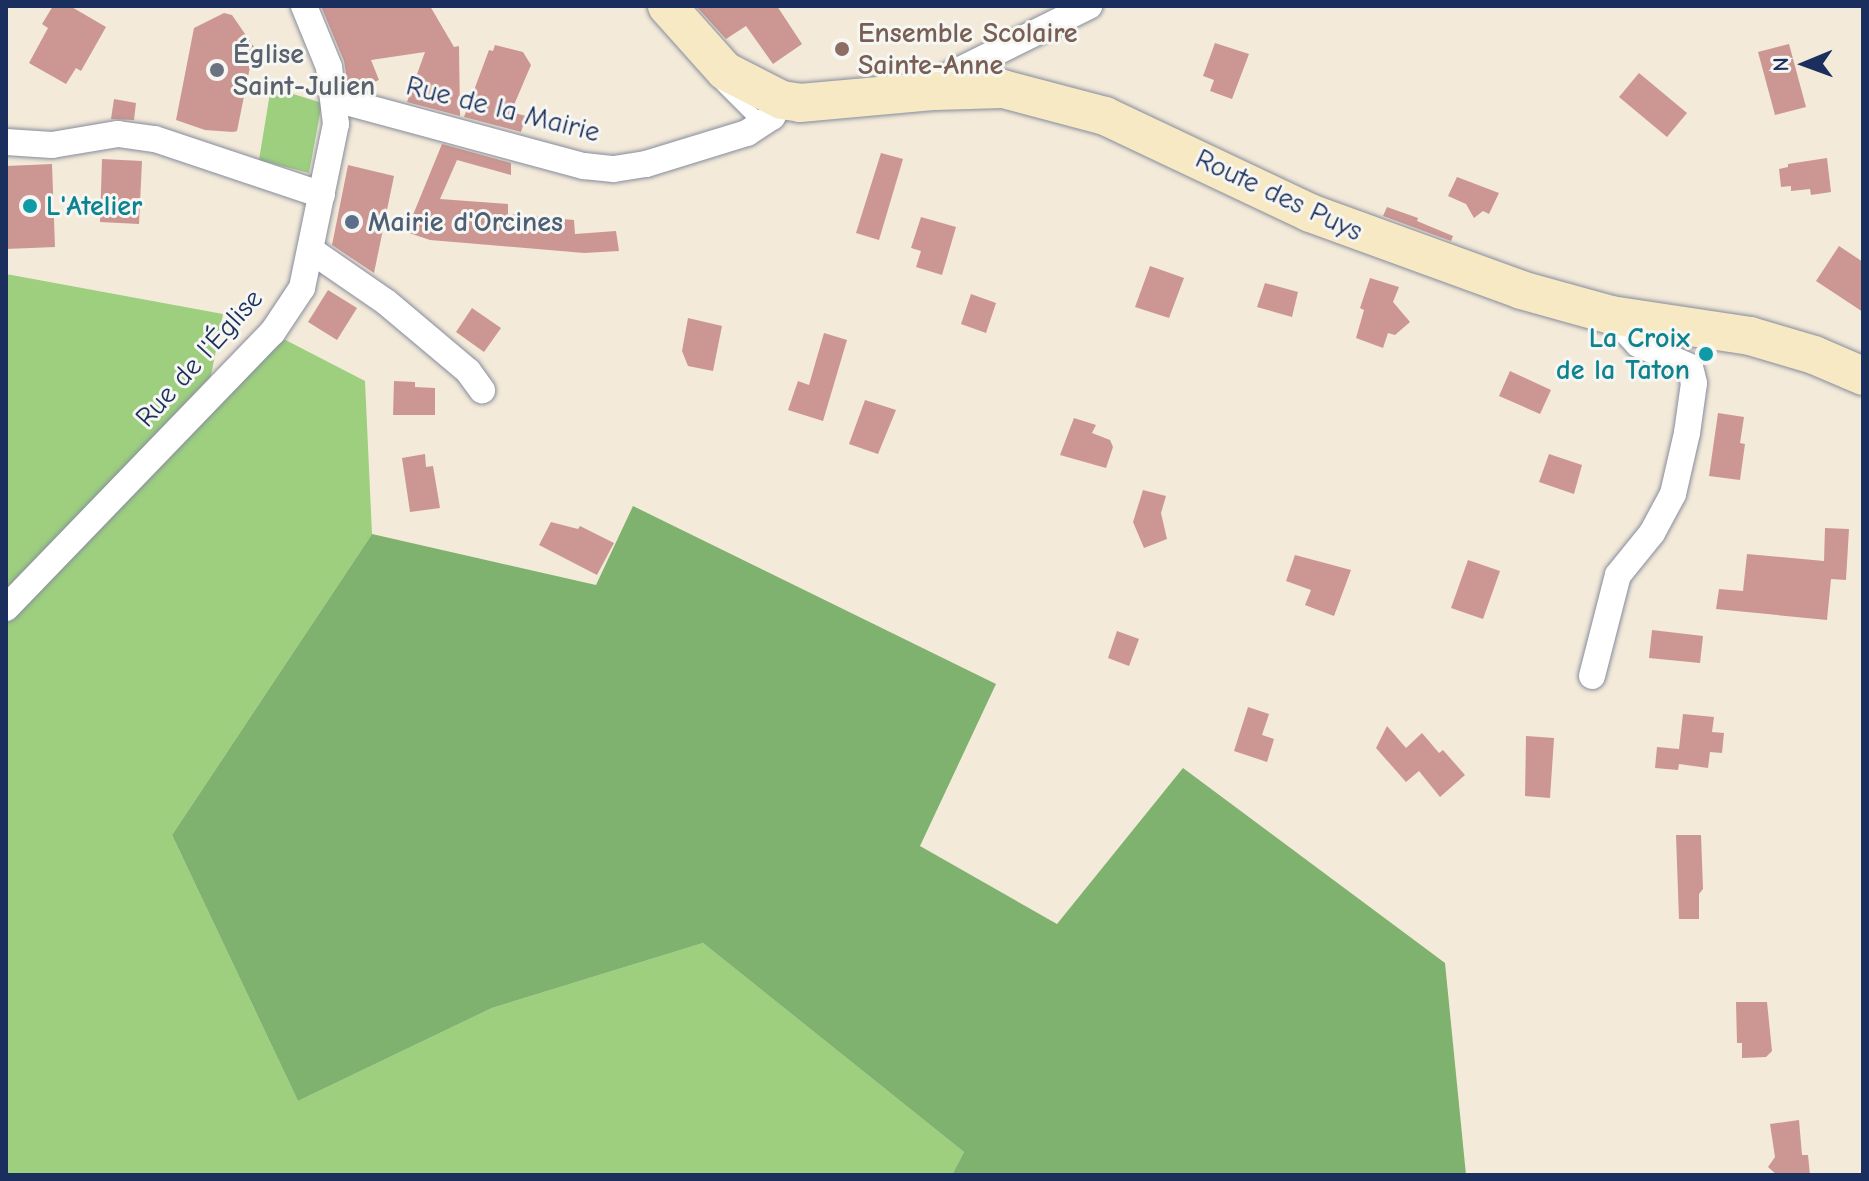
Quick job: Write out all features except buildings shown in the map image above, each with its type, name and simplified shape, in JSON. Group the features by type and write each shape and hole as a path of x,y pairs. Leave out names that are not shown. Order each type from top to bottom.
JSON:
{"main road":[{"name":"Route des Puys","path":"667,6 703,48 772,112 800,103 935,91 1003,89 1105,116 1310,213 1521,290 1611,315 1750,336 1814,355 1863,376"}],"street":[{"name":"Rue de l'Église","path":"6,608 272,333 302,288 336,124 329,67 304,6"},
{"path":"935,91 946,77 1089,6"},
{"name":"Rue de la Mairie","path":"335,99 584,166 614,169 661,160 747,133 772,112"},
{"path":"6,142 52,145 118,134 155,139 322,195"},
{"path":"312,251 386,302 468,371 482,390"},
{"path":"1592,676 1618,575 1652,533 1673,494 1687,433 1694,383 1690,367 1638,344 1611,315"}],"green space":[{"path":"271,87 322,103 309,173 259,160"},
{"path":"6,274 223,314 208,391 6,594"},
{"path":"272,333 365,381 372,534 172,835 298,1101 492,1008 703,943 964,1152 952,1175 6,1175 6,608"},
{"path":"633,506 996,684 920,846 1057,924 1183,768 1445,963 1466,1175 952,1175 964,1152 703,943 492,1008 298,1101 172,835 372,534 596,585"}],"place":[{"name":"Ensemble Scolaire Sainte-Anne","path":"842,49"},
{"name":"Église Saint-Julien","path":"217,70"},
{"name":"L'Atelier","path":"30,206"},
{"name":"Mairie d'Orcines","path":"352,222"},
{"name":"La Croix de la Taton","path":"1706,354"}]}
